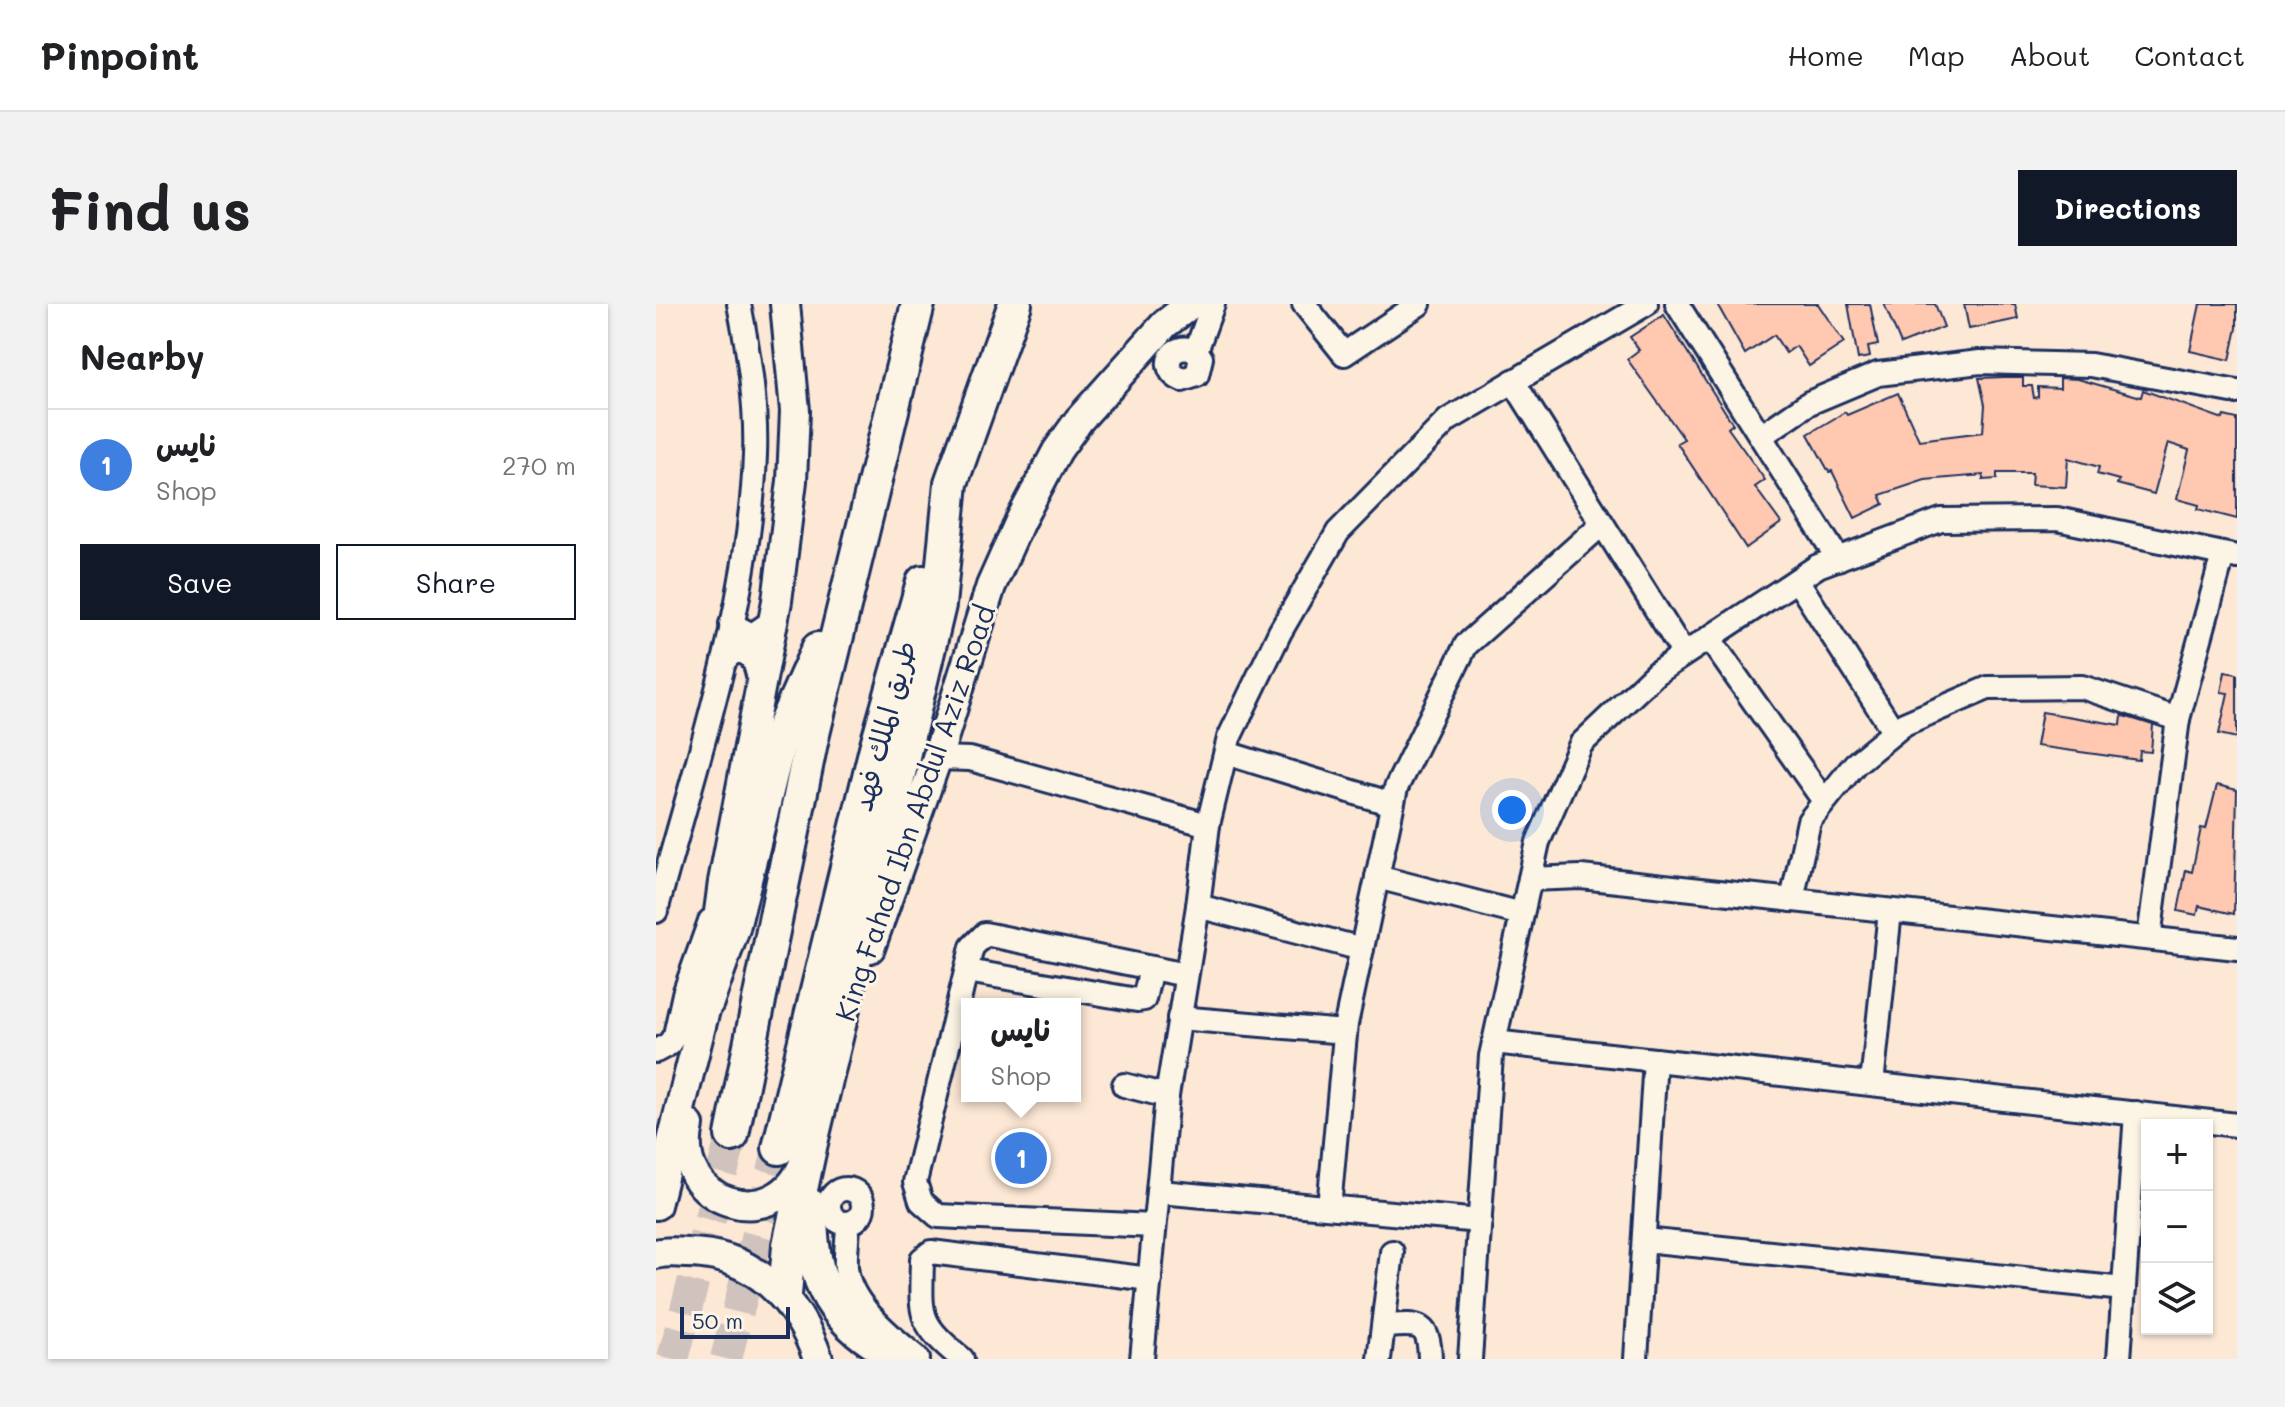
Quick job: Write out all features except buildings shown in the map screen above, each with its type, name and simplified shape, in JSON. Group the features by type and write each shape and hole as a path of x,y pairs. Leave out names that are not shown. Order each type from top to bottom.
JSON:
{"highway":[{"name":"طريق الملك فهد","path":"779,1148 876,748 951,483 994,304"},
{"path":"785,1295 789,1245 811,1143 838,1040 939,605 951,483 1015,304"},
{"path":"732,1135 811,742 916,310"},
{"path":"705,1010 733,928 782,730 852,573"},
{"path":"811,1143 812,1256 822,1283 853,1329 876,1347 902,1359"}],"main road":[{"path":"656,1205 705,1010 723,882 774,620 792,481 795,411 785,304"},
{"name":"King Fahad Ibn Abdul Aziz Road","path":"838,1040 937,758 991,586 1057,451 1088,409 1165,324 1191,304"},
{"path":"705,1010 702,1068 685,1150 690,1168 701,1184 728,1202 741,1205 767,1201 792,1185 811,1143"},
{"path":"656,1163 693,1064"},
{"path":"656,1254 707,1253 749,1267 785,1295 807,1327 818,1359"}],"street":[{"path":"656,911 724,661 747,548 755,452 753,395 739,304"},
{"path":"1196,351 1213,304"},
{"path":"1304,304 1344,354 1419,304"},
{"path":"1142,1359 1167,1096 1208,825 1229,738 1280,632 1338,532 1448,420 1646,304"},
{"path":"1677,304 1838,559"},
{"path":"1761,436 1809,403 1878,374 1980,362 2091,365 2237,392"},
{"path":"1513,381 1684,654"},
{"path":"1470,1359 1494,1042 1538,842 1581,744 1656,673 1797,580 1838,559 1941,520 2057,519 2230,556 2178,719 2149,938"},
{"path":"1329,1207 1345,1032 1396,788 1466,645 1602,524"},
{"path":"1797,580 1894,732"},
{"path":"731,624 752,635 774,620"},
{"path":"1709,638 1824,801"},
{"path":"724,661 733,652 748,653 755,660 760,685"},
{"path":"1792,900 1809,821 1855,764 1904,724 1988,688 2082,687 2178,719"},
{"path":"1226,753 1392,804"},
{"path":"937,758 970,759 1208,825"},
{"path":"1377,877 1522,914"},
{"path":"1530,879 1581,877 2237,948"},
{"path":"656,1051 675,1035 684,994 723,882"},
{"path":"1198,906 1362,949"},
{"path":"1872,1084 1890,911"},
{"path":"1154,1226 938,1216 921,1201 915,1182 972,947 985,934 1186,975"},
{"path":"967,971 1137,1000 1144,999 1151,968"},
{"path":"1179,1018 1345,1032"},
{"path":"1494,1042 2237,1125"},
{"path":"1636,1359 1655,1060"},
{"path":"1124,1085 1167,1096"},
{"path":"2119,1359 2136,1113"},
{"path":"1160,1192 1480,1221"},
{"path":"848,1223 846,1268 853,1287 886,1331 918,1359"},
{"path":"1644,1240 2124,1289"},
{"path":"962,1359 929,1332 923,1319 922,1259 931,1252 1150,1279"},
{"path":"1379,1359 1392,1252"},
{"path":"1385,1326 1415,1324 1424,1330 1429,1340 1430,1359"}],"tunnel":[{"path":"673,1359 732,1135"},
{"path":"726,1359 779,1148"}],"place":[{"name":"نايس","path":"1021,1158"}]}
